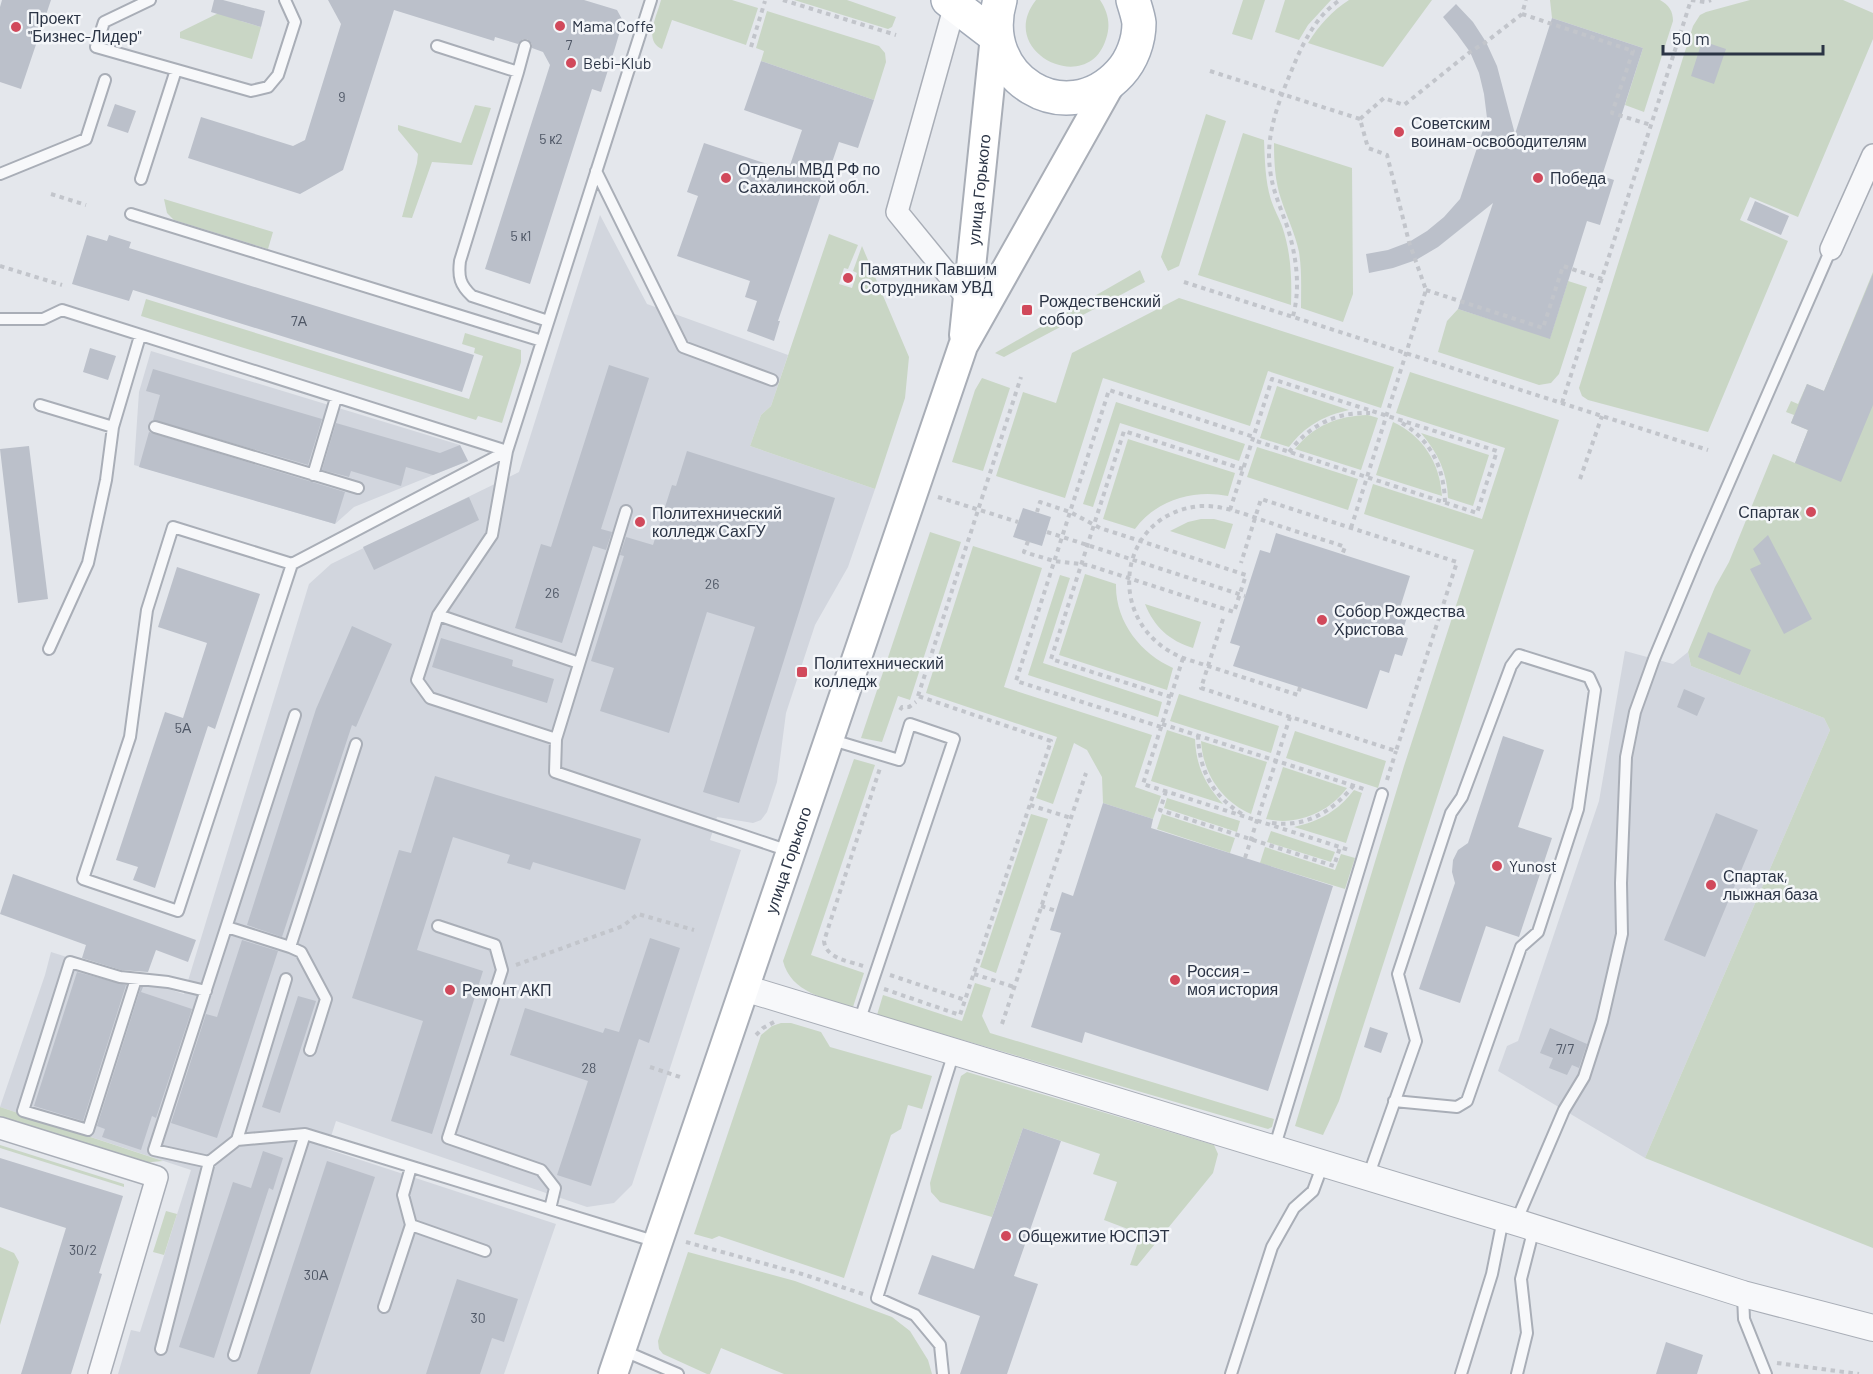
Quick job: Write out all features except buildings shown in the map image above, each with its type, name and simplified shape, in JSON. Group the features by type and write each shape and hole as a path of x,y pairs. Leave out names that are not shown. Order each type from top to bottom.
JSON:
{"main road":[{"path":"1000,0 996,15 996,36 1002,56 1013,74 1030,88 1050,96 1071,98 1092,93 1111,83 1127,66 1136,45 1138,7"},
{"path":"951,3 996,36"},
{"name":"улица Горького","path":"963,346 996,36"},
{"name":"улица Горького","path":"617,1362 963,346 1111,83"}],"street":[{"path":"951,3 897,212 968,299"},
{"path":"1831,249 1873,155"},
{"path":"744,988 1518,1223 1743,1294 1873,1328"},
{"path":"0,1128 157,1177 99,1374"}],"lane":[{"path":"150,0 104,22 96,47 251,91 268,87 278,75 295,22 285,0"},
{"path":"555,739 430,698 417,680 438,615 492,535 507,452 651,0"},
{"path":"436,46 518,72"},
{"path":"525,46 458,274 462,287 472,296 548,321"},
{"path":"141,179 176,70"},
{"path":"0,174 86,139 105,80"},
{"path":"596,171 683,346 772,380"},
{"path":"131,214 542,341"},
{"path":"1461,1374 1492,1274 1518,1223 1564,1110 1584,1077 1602,1022 1622,934 1621,883 1626,756 1635,712 1654,659 1697,556 1831,249"},
{"path":"0,319 43,319 62,310 507,452"},
{"path":"49,649 88,563 106,480 113,427 140,336"},
{"path":"313,475 336,398"},
{"path":"40,405 113,427"},
{"path":"155,427 358,488"},
{"path":"292,564 173,527 147,610 130,737 83,879 178,911 292,564 507,452"},
{"path":"626,511 555,739 555,772 791,851"},
{"path":"438,615 579,663"},
{"path":"1368,1178 1394,1101 1416,1041 1398,974 1451,813 1462,797 1510,666 1519,655 1589,677 1595,690 1578,809 1538,932 1521,947 1467,1101 1457,1107 1394,1101"},
{"path":"209,1162 154,1150 295,715"},
{"path":"829,739 898,760 910,724 954,739 859,1023"},
{"path":"290,946 356,744"},
{"path":"1274,1149 1382,795"},
{"path":"438,926 495,945 502,970 448,1138 541,1170 555,1188 550,1209"},
{"path":"227,927 290,946 301,952 326,999 310,1050"},
{"path":"136,979 88,1130 23,1110 70,962 120,977 168,982 206,991"},
{"path":"237,1140 286,979"},
{"path":"943,1374 940,1345 915,1315 877,1298 954,1052"},
{"path":"161,1349 209,1162 237,1140 305,1134 657,1242"},
{"path":"234,1355 305,1134"},
{"path":"1231,1374 1272,1246 1294,1208 1313,1191 1323,1164"},
{"path":"384,1307 411,1225 403,1195 411,1167"},
{"path":"1517,1374 1527,1333 1518,1223"},
{"path":"411,1225 485,1251"},
{"path":"1743,1294 1744,1319 1766,1374"},
{"path":"617,1362 678,1374"}],"path":[{"path":"783,0 896,35"},
{"path":"1293,316 1296,306 1297,282 1294,255 1287,225 1276,200 1269,168 1269,141 1282,94 1304,41 1311,28 1332,5 1340,0"},
{"path":"1360,119 1384,98 1404,105 1522,14 1526,0"},
{"path":"1562,403 1690,0 1705,2 1712,0"},
{"path":"751,47 765,1"},
{"path":"1522,14 1632,51 1612,113 1651,125"},
{"path":"1210,71 1360,119"},
{"path":"1351,528 1426,290 1409,242 1388,155 1368,148 1360,119"},
{"path":"51,194 86,205"},
{"path":"0,266 62,285"},
{"path":"1426,290 1543,328 1563,266 1602,279"},
{"path":"1184,282 1708,450"},
{"path":"897,713 902,707 909,707 916,702 1021,377"},
{"path":"1230,510 1244,469 1253,439 1272,379 1497,451 1477,513 1289,452 1253,439 1109,390 1016,681 1198,735 1382,795 1457,562 1261,499 1241,563"},
{"path":"1289,452 1300,437 1315,425 1332,417 1369,412 1387,416 1404,424 1419,435 1431,449 1440,466 1445,502"},
{"path":"1580,479 1602,416"},
{"path":"1171,697 1051,659 1081,564 1124,431 1244,469"},
{"path":"937,496 1018,522"},
{"path":"1028,541 1024,552 1054,561 1081,564 1234,612 1242,595 1246,575 1141,542 1040,502 1037,512"},
{"path":"1300,687 1298,695 1170,652 1147,633 1132,608 1129,579 1132,560 1141,542 1161,520 1187,508 1209,506 1230,510 1345,547 1342,555"},
{"path":"1047,532 1242,595"},
{"path":"1223,619 1201,688 1396,751"},
{"path":"1183,658 1143,784 1364,855"},
{"path":"872,985 960,1015 1051,741 918,696"},
{"path":"1245,858 1290,717"},
{"path":"1198,735 1199,754 1204,771 1213,788 1225,802 1240,813 1257,820 1275,824 1294,824 1312,819 1328,811 1342,800 1354,785"},
{"path":"864,966 831,955 825,949 824,941 883,759"},
{"path":"1002,1024 1086,773"},
{"path":"1166,791 1160,810 1251,840 1334,866 1340,847"},
{"path":"1030,805 1071,818"},
{"path":"1041,906 1056,911"},
{"path":"502,970 623,926 638,914 693,930"},
{"path":"885,973 965,1000"},
{"path":"974,974 1014,987"},
{"path":"650,1067 683,1078"},
{"path":"686,1242 802,1274 877,1298"},
{"path":"1761,1360 1859,1374"}],"shaded area":[{"path":"600,215 647,304 788,355 771,406 761,415 750,446 875,489 848,567 815,625 786,713 777,782 767,812 761,820 753,823 717,817 710,840 741,850 632,1185 614,1203 587,1207 336,1121 327,1149 556,1224 504,1374 118,1374 131,1330 140,1332 191,1170 0,1107 51,952 184,994 309,584 331,564 519,472"},
{"path":"151,351 460,445 468,461 354,507 335,524 134,465 139,392"},
{"path":"1625,651 1673,664 1688,652 1691,666 1824,718 1830,730 1645,1158 1498,1071 1507,1046 1518,1041 1599,801"}],"green space":[{"path":"661,0 732,0 758,8 746,45 672,20 662,49 656,45 652,34"},
{"path":"794,0 847,0 896,17 892,27 888,29"},
{"path":"1036,0 1100,0 1107,14 1108,29 1106,39 1096,56 1082,65 1065,66 1049,61 1035,51 1027,36 1026,19"},
{"path":"1243,0 1265,0 1252,40 1232,34"},
{"path":"1285,0 1331,0 1308,25 1299,40 1275,32"},
{"path":"1349,0 1432,0 1383,67 1308,43 1326,19"},
{"path":"1550,0 1660,0 1668,6 1673,21 1644,112 1625,105 1643,48 1552,18"},
{"path":"1750,0 1843,0 1873,13 1873,39 1798,217 1750,197 1740,220 1788,241 1708,432 1588,400 1582,396 1579,388 1693,26 1700,15 1706,12"},
{"path":"237,4 245,6 241,21 261,27 252,59 180,38 180,32"},
{"path":"767,11 879,46 885,53 886,62 874,100 761,61 764,51 756,48"},
{"path":"475,105 491,108 472,165 432,162 412,218 402,217 418,154 398,130 398,125 461,143"},
{"path":"1206,114 1226,121 1179,266 1168,271 1161,257"},
{"path":"1243,133 1264,140 1269,193 1282,226 1289,256 1291,305 1198,275"},
{"path":"1274,143 1352,168 1353,294 1343,322 1301,308 1299,252 1277,185"},
{"path":"164,199 273,232 268,249 174,220 167,213"},
{"path":"829,234 858,245 848,269 844,268 839,284 852,288 857,273 853,271 862,246 909,357 905,398 875,489 750,446 761,415 771,406"},
{"path":"1140,270 1145,282 1004,357 995,353"},
{"path":"1873,272 1873,1248 1645,1158 1830,730 1824,718 1691,666 1688,652 1715,587 1729,562 1773,454 1795,463 1808,430 1791,423 1794,415 1786,412 1791,401 1798,404 1807,384 1824,391"},
{"path":"1568,281 1587,287 1559,374 1551,383 1539,385 1438,352 1447,321 1458,309 1550,338"},
{"path":"1179,298 1394,367 1381,408 1268,371 1250,426 1103,378 1065,498 996,476 1023,392 1056,403 1072,353"},
{"path":"146,299 469,399 483,356 474,353 475,348 462,344 465,333 521,350 521,362 502,423 478,416 476,420 141,316"},
{"path":"1410,372 1559,420 1339,1101 1323,1135 1295,1126 1404,766 1474,550 1364,514 1373,484 1482,519 1505,448 1396,413"},
{"path":"982,378 1010,388 983,471 952,462 975,390"},
{"path":"1277,386 1349,410 1315,423 1301,433 1289,447 1260,438"},
{"path":"1116,402 1245,444 1239,461 1120,423 1093,507 1083,504"},
{"path":"1368,415 1378,418 1361,470 1295,449 1310,434 1327,423 1347,417"},
{"path":"1393,422 1413,435 1428,452 1438,472 1442,496 1376,475"},
{"path":"1421,433 1489,455 1473,506 1448,498 1446,480 1440,463"},
{"path":"1128,439 1235,473 1228,496 1202,494 1177,499 1154,511 1135,529 1103,519"},
{"path":"1257,447 1358,479 1348,510 1247,477"},
{"path":"1214,519 1233,524 1225,549 1170,531 1188,522"},
{"path":"930,532 961,542 910,700 898,696 882,742 861,738"},
{"path":"973,546 1042,568 1004,687 1152,735 1135,787 1161,796 1153,819 1103,803 1102,777 1087,750 1074,743 1053,804 1036,798 1057,737 926,693"},
{"path":"1085,574 1116,584 1120,611 1132,635 1150,654 1173,668 1167,690 1059,655"},
{"path":"1060,575 1070,578 1043,663 1162,702 1158,717 1028,675"},
{"path":"1145,604 1201,622 1193,648 1164,632 1153,620"},
{"path":"1179,694 1279,726 1271,753 1170,721"},
{"path":"1167,730 1195,739 1197,758 1203,774 1223,804 1151,781"},
{"path":"1295,731 1386,761 1378,788 1286,758"},
{"path":"1201,741 1267,762 1251,814 1231,802 1216,785 1205,764"},
{"path":"854,759 875,765 811,955 864,973 853,1007 810,993 793,980 783,961"},
{"path":"1283,767 1347,788 1331,804 1311,816 1289,821 1266,819"},
{"path":"1354,790 1362,793 1346,843 1294,827 1328,814 1342,804"},
{"path":"1167,798 1240,821 1237,832 1164,808"},
{"path":"1031,814 1048,819 996,973 980,967"},
{"path":"1162,814 1235,838 1230,853 1157,829"},
{"path":"1271,831 1335,852 1331,862 1267,842"},
{"path":"1265,847 1335,870 1341,854 1355,858 1345,889 1260,863"},
{"path":"975,983 991,988 982,1016 990,1033 1274,1119 1272,1127 1268,1129 877,1015 883,995 962,1021"},
{"path":"791,1023 821,1032 830,1047 932,1076 922,1109 908,1105 901,1129 891,1135 844,1278 719,1236 712,1239 694,1234 761,1035 772,1026"},
{"path":"967,1072 1214,1145 1218,1154 1213,1173 1137,1266 1130,1265 1141,1234 1104,1220 1117,1182 1093,1174 1100,1154 1023,1128 992,1217 940,1202 931,1192 930,1183 961,1076"},
{"path":"0,1107 163,1161 140,1163 0,1119"},
{"path":"0,1145 124,1184 124,1187 0,1148"},
{"path":"166,1211 177,1214 164,1255 153,1252"},
{"path":"0,1247 14,1253 19,1262 0,1325"},
{"path":"688,1252 795,1281 892,1317 910,1331 928,1360 932,1374 784,1374 721,1348 710,1374 707,1374 663,1354 659,1349 658,1341"}],"place":[{"name":"Mama Coffe","path":"560,26"},
{"name":"Проект \"Бизнес-Лидер\"","path":"16,27"},
{"name":"Bebi-Klub","path":"571,63"},
{"name":"Советским воинам-освободителям","path":"1399,132"},
{"name":"Отделы МВД РФ по Сахалинской обл.","path":"726,178"},
{"name":"Победа","path":"1538,178"},
{"name":"Памятник Павшим Сотрудникам УВД","path":"848,278"},
{"name":"Рождественский собор","path":"1027,310"},
{"name":"Спартак","path":"1811,512"},
{"name":"Политехнический колледж СахГУ","path":"640,522"},
{"name":"Собор Рождества Христова","path":"1322,620"},
{"name":"Политехнический колледж","path":"802,672"},
{"name":"Yunost","path":"1497,866"},
{"name":"Спартак, лыжная база","path":"1711,885"},
{"name":"Россия – моя история","path":"1175,980"},
{"name":"Ремонт АКП","path":"450,990"},
{"name":"Общежитие ЮСПЭТ","path":"1006,1236"}]}
